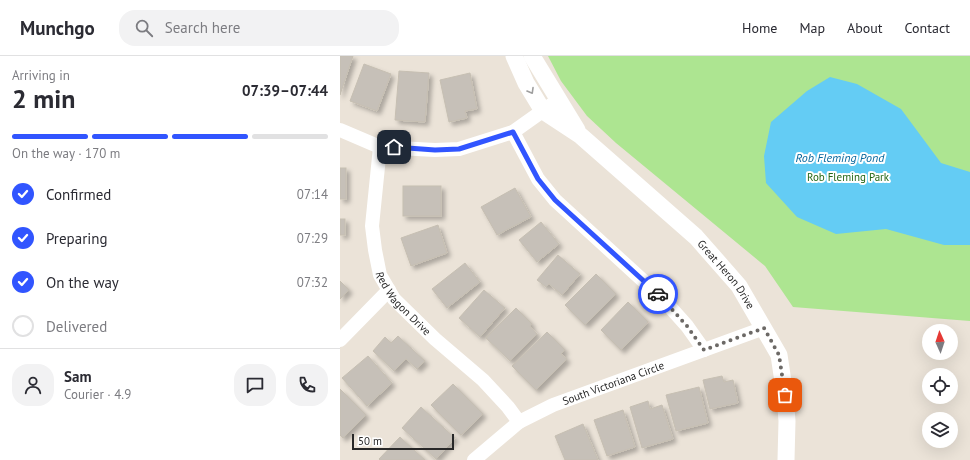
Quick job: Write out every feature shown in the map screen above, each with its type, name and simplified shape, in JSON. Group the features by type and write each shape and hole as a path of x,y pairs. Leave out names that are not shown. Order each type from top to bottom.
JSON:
{"street":[{"name":"Great Heron Drive","path":"514,56 526,83 543,111 581,136 696,237 740,286 779,355 787,421 786,460"},
{"name":"Great Heron Drive","path":"532,56 581,136"},
{"path":"340,130 380,146 435,150 459,149 513,132 558,100"},
{"path":"513,132 538,179 555,200 662,298 687,326 704,350"},
{"name":"Red Wagon Drive","path":"380,146 372,226 380,275 394,299 435,339 483,380 508,407 519,422"},
{"path":"340,340 389,290"},
{"name":"South Victoriana Circle","path":"474,460 519,422 553,405 764,328"}],"green space":[{"name":"Rob Fleming Park","path":"548,56 970,56 970,321 793,307 765,266 616,143 587,116 561,81"}],"water":[{"name":"Rob Fleming Pond","path":"830,77 857,84 901,109 941,163 970,172 970,245 944,245 886,229 836,234 797,217 766,183 764,156 771,122 807,91"}],"building":[{"path":"340,56 353,56 340,95"},
{"path":"364,64 391,74 377,111 350,101"},
{"path":"399,71 429,73 425,122 395,120"},
{"path":"470,73 477,109 465,111 467,118 449,122 440,80"},
{"path":"340,168 346,168 346,199 340,199"},
{"path":"403,186 441,186 441,216 403,216"},
{"path":"515,188 531,217 497,235 481,207"},
{"path":"340,219 345,219 345,235 340,235"},
{"path":"541,222 559,244 537,262 519,240"},
{"path":"438,225 447,253 411,266 401,238"},
{"path":"558,255 580,274 562,295 549,284 546,287 537,280"},
{"path":"465,263 480,282 447,308 432,289"},
{"path":"596,274 616,294 585,325 565,305"},
{"path":"340,281 349,290 340,299"},
{"path":"484,290 505,308 480,337 459,318"},
{"path":"628,302 648,322 621,350 601,330"},
{"path":"516,308 532,324 530,326 537,334 510,361 486,338"},
{"path":"547,332 565,350 561,354 567,359 536,390 512,366"},
{"path":"398,336 425,361 417,369 406,359 394,371 373,351 385,337 391,343"},
{"path":"368,356 392,383 367,406 342,378"},
{"path":"722,376 724,382 733,380 738,403 710,409 703,380"},
{"path":"453,384 483,414 461,435 431,405"},
{"path":"699,387 708,423 676,431 666,395"},
{"path":"340,389 366,415 343,438 340,435"},
{"path":"648,401 650,409 662,405 673,439 642,448 630,407"},
{"path":"421,407 455,438 436,459 402,428"},
{"path":"623,410 635,447 607,456 594,420"},
{"path":"583,424 598,460 565,460 555,436"},
{"path":"400,437 425,460 380,460 379,459"}],"way so far":[{"path":"658,294 687,326 704,350 764,328 779,355 785,395"}],"route":[{"path":"394,147 435,150 459,149 513,132 538,179 555,200 658,294"}]}
